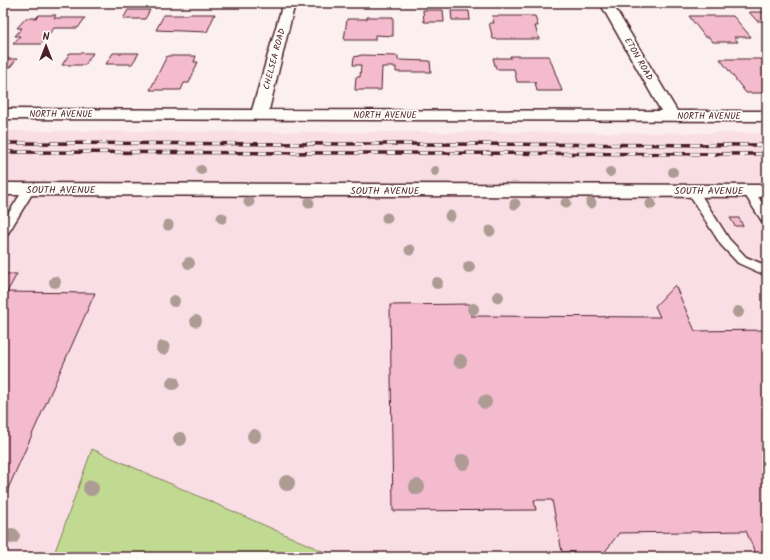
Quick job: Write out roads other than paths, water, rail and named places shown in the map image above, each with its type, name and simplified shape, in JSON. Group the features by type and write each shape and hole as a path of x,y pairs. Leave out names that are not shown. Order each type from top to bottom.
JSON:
{"street":[{"name":"CHELSEA ROAD","path":"259,115 289,3"},
{"name":"ETON ROAD","path":"606,3 672,116"},
{"name":"NORTH AVENUE","path":"3,114 767,116"},
{"name":"SOUTH AVENUE","path":"3,189 767,190"}],"lane":[{"path":"3,232 29,189"},
{"path":"692,190 725,242 742,260 767,271"},
{"path":"748,190 767,220"}],"railway":[{"path":"3,143 767,145"},
{"path":"3,152 767,154"}]}
